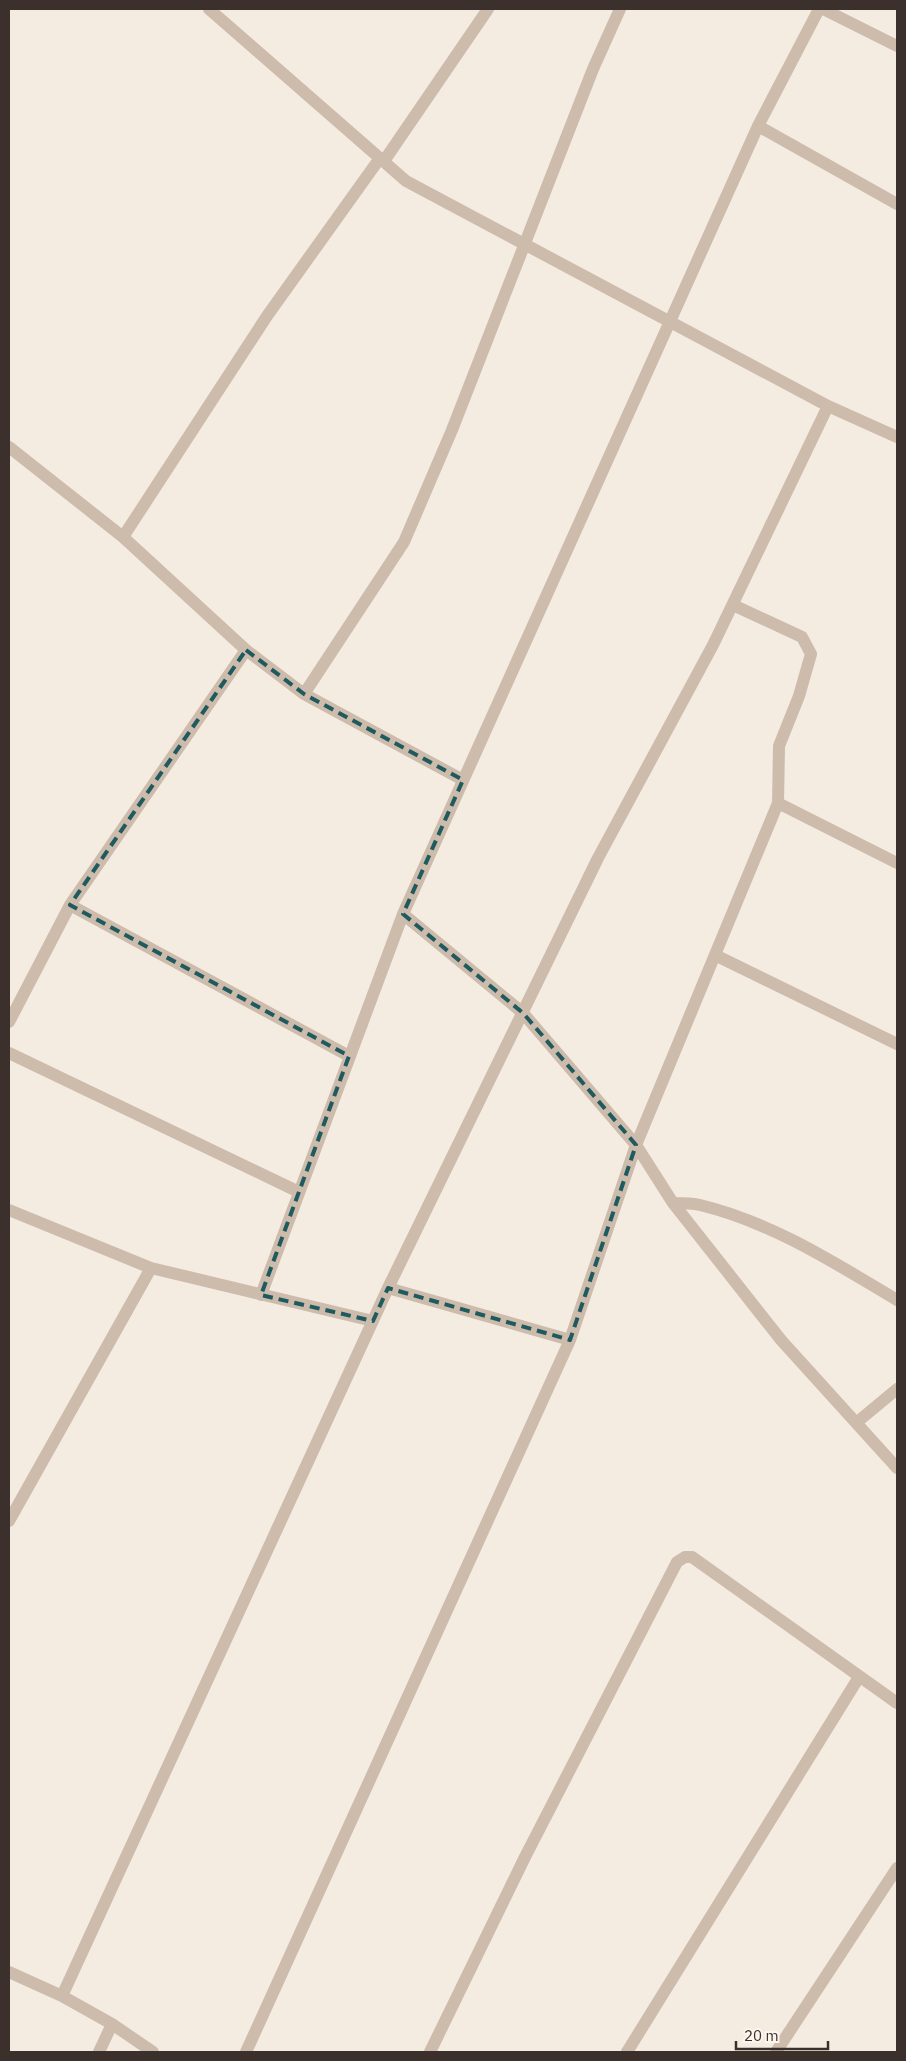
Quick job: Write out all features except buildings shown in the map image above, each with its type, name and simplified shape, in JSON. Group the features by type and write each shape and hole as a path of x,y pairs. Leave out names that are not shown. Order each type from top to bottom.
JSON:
{"street":[{"path":"209,9 406,181 828,406 897,437"},
{"path":"123,537 268,316 382,160 488,9"},
{"path":"304,694 404,542 452,430 593,69 620,9"},
{"path":"261,1294 403,914 758,126 819,9"},
{"path":"823,9 895,40"},
{"path":"758,126 897,204"},
{"path":"62,1996 388,1288 598,858 733,606 828,406"},
{"path":"9,446 123,537 246,650 304,694 463,780"},
{"path":"246,2052 570,1340 636,1145 778,803 779,746 799,696 811,654 802,637 733,606"},
{"path":"9,1022 70,905 246,650"},
{"path":"778,803 897,863"},
{"path":"70,905 350,1056"},
{"path":"403,914 523,1013 636,1145 673,1203 781,1340 897,1468"},
{"path":"715,955 897,1044"},
{"path":"9,1053 299,1192"},
{"path":"673,1203 699,1204 747,1220 815,1251 897,1300"},
{"path":"9,1210 151,1268 373,1321"},
{"path":"9,1521 151,1268"},
{"path":"388,1288 570,1340"},
{"path":"856,1424 897,1389"},
{"path":"430,2052 525,1857 677,1562 685,1556 692,1558 897,1703"},
{"path":"627,2052 859,1676"},
{"path":"776,2052 897,1868"},
{"path":"9,1972 62,1996 112,2024 154,2052"},
{"path":"99,2052 112,2024"}],"highlighted area":[{"path":"246,650 304,694 463,780 403,914 523,1013 636,1145 570,1340 388,1288 373,1321 261,1295 349,1056 70,905"}]}
